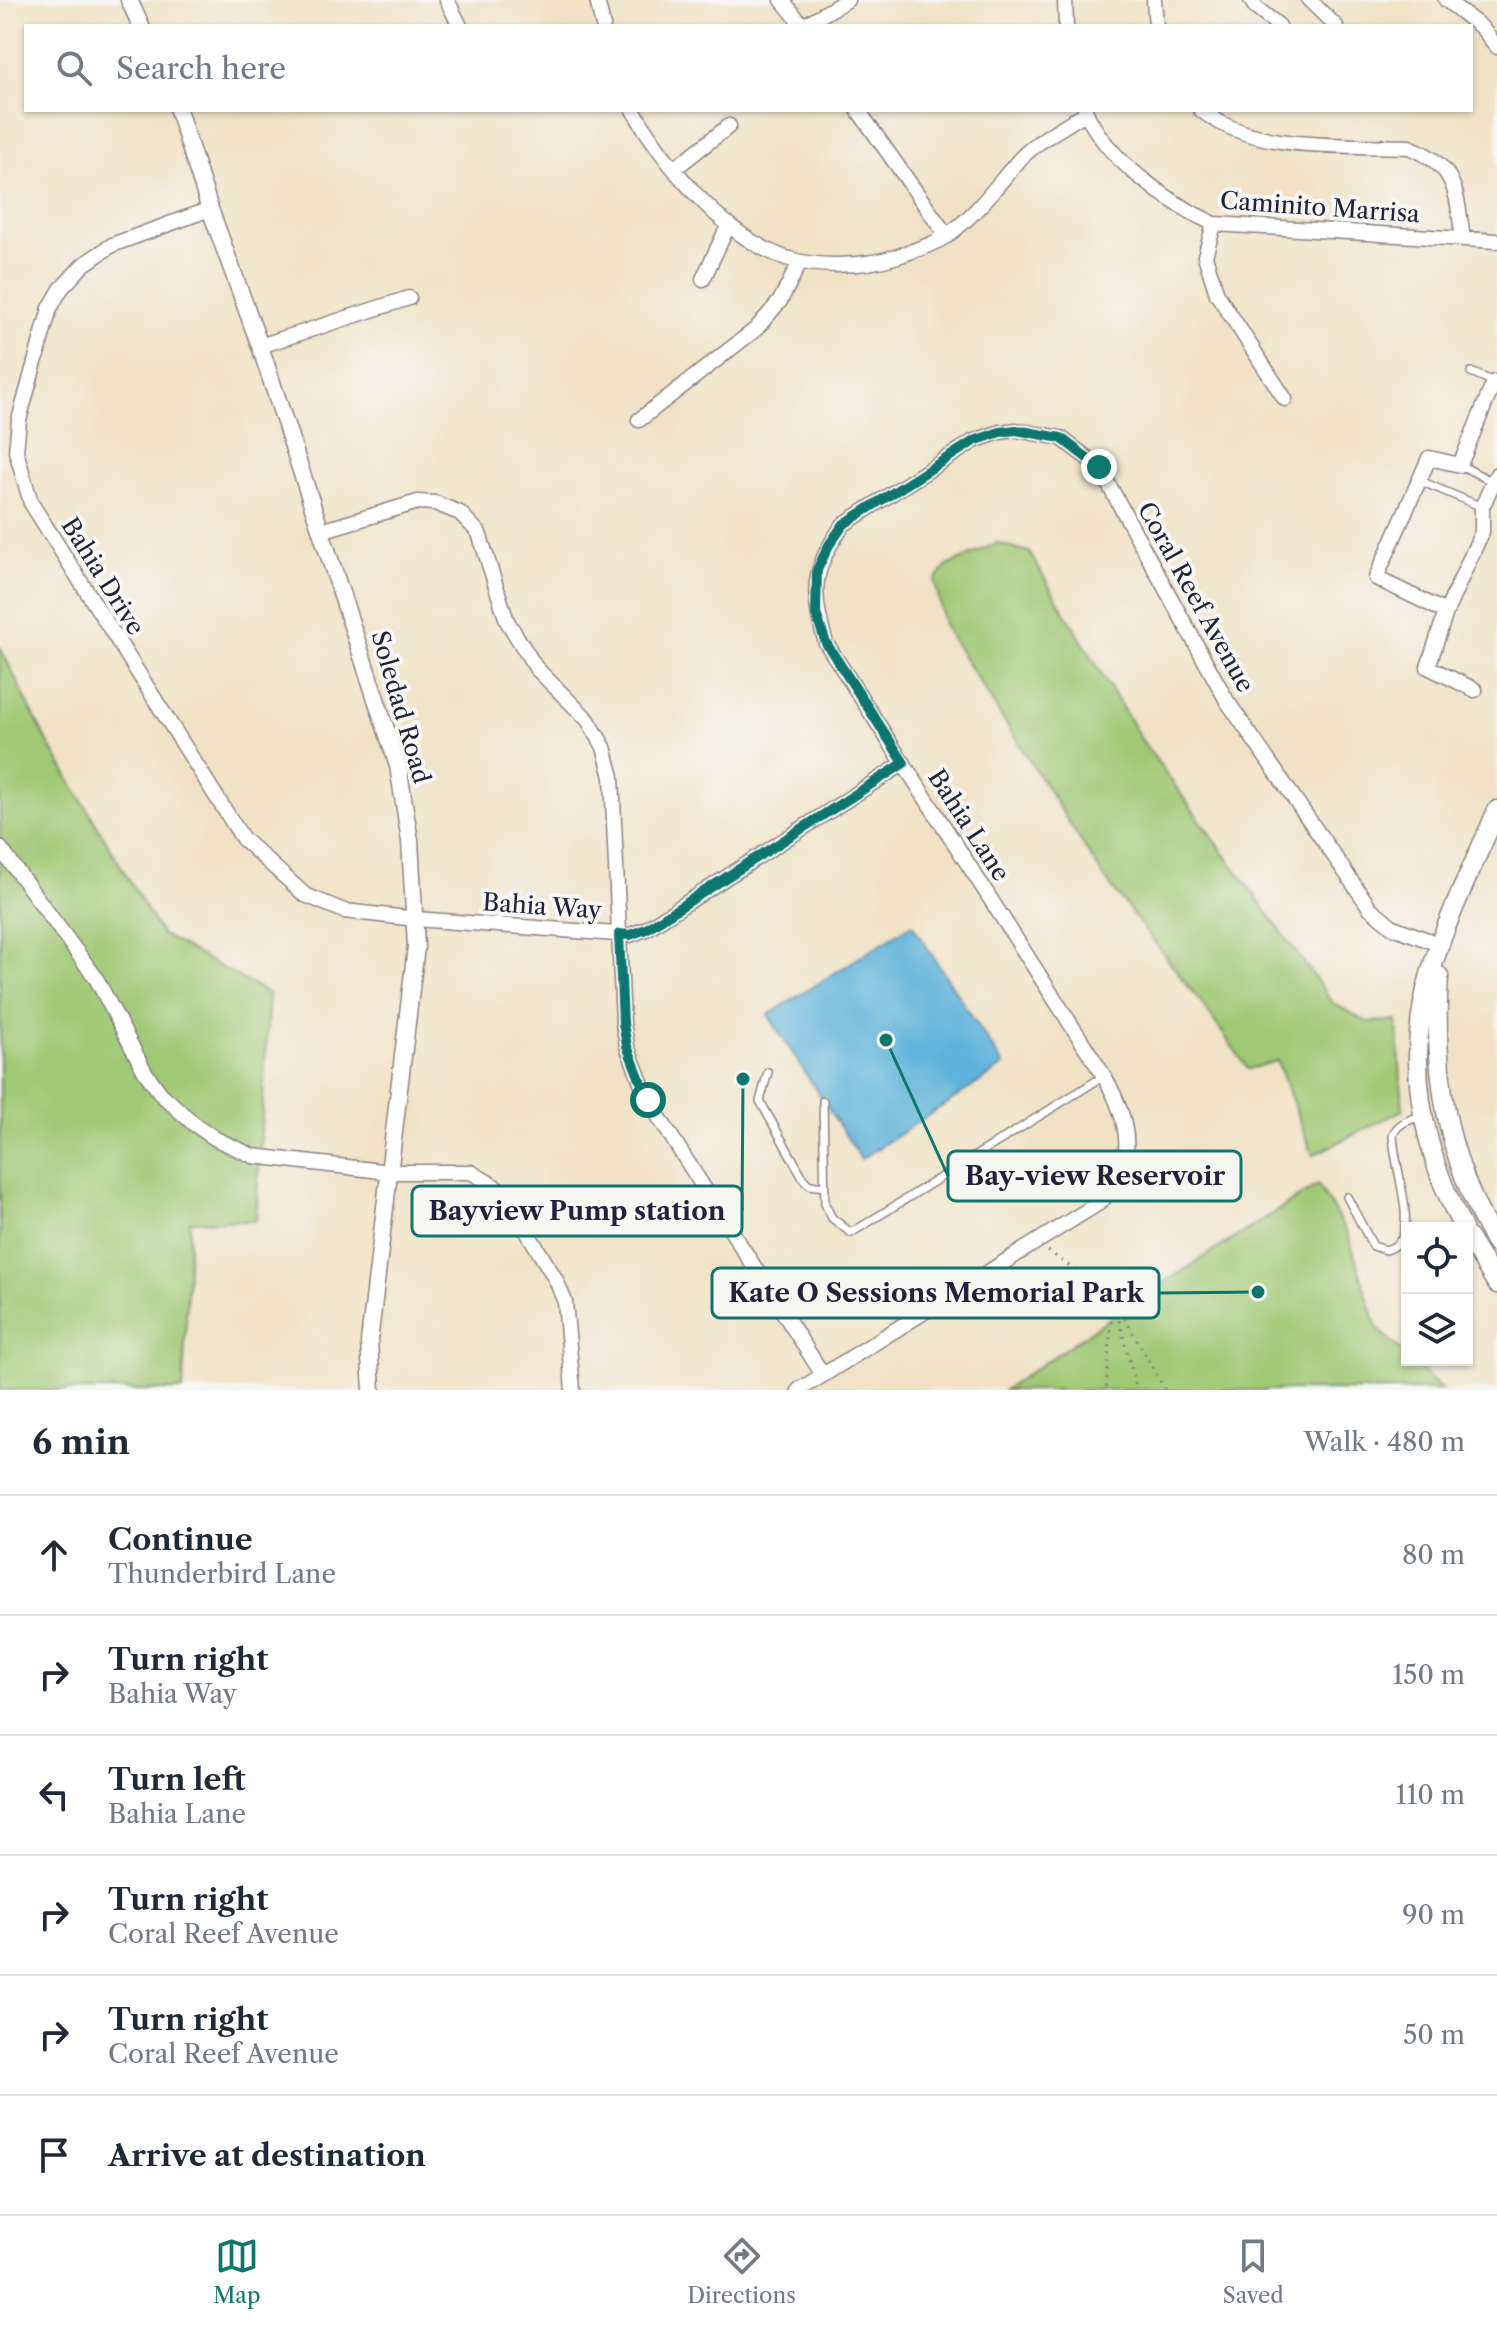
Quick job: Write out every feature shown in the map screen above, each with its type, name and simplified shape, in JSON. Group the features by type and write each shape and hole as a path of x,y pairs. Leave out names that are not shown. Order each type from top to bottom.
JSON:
{"main road":[{"path":"1460,1222 1435,1163 1421,1116 1418,1054 1421,1016 1441,945 1497,810"},
{"path":"1441,945 1438,1063 1444,1110 1455,1156 1497,1245"},
{"path":"1473,1246 1497,1284"}],"street":[{"path":"129,0 140,24"},
{"path":"447,0 459,24"},
{"path":"597,0 603,24"},
{"path":"782,0 801,24"},
{"path":"806,24 847,0"},
{"path":"1065,0 1066,24"},
{"path":"1154,0 1156,24"},
{"path":"1251,0 1276,24"},
{"path":"1309,0 1334,24"},
{"path":"1446,0 1481,27 1497,47"},
{"name":"Soledad Road","path":"179,112 260,346 398,766 410,841 416,947 369,1342 372,1390"},
{"path":"634,112 650,139 674,169 744,236 777,255 800,262 867,264 907,253 947,236 970,217 1031,149 1085,112"},
{"path":"859,112 947,236"},
{"name":"Caminito Marrisa","path":"1085,112 1108,146 1141,178 1192,213 1214,224 1497,241"},
{"path":"1204,112 1232,130 1270,141 1409,147 1424,153 1444,167 1456,187 1463,239"},
{"path":"674,169 729,126"},
{"name":"Bahia Drive","path":"210,209 112,245 83,265 61,289 50,308 19,420 16,451 31,503 243,839 305,895 344,911 416,919"},
{"path":"703,279 729,224"},
{"path":"1214,224 1205,256 1217,294 1285,399"},
{"path":"639,420 756,329 780,301 800,262"},
{"path":"260,346 409,298"},
{"path":"1446,612 1376,578 1429,458 1460,465 1496,382"},
{"name":"Coral Reef Avenue","path":"856,518 974,441 1016,430 1061,438 1099,467 1227,701 1370,908 1393,927 1441,945"},
{"path":"1475,690 1428,667 1446,612 1482,532 1482,507 1495,478"},
{"path":"321,531 418,502 435,503 460,513 479,533 507,621 536,668 588,720 604,747 612,777 623,1023 627,1046 648,1100 823,1375"},
{"name":"Bahia Lane","path":"856,518 844,524 817,570 816,614 826,643 1104,1076 1116,1096 1127,1135 1126,1159 1113,1190 1099,1203 1035,1242"},
{"name":"Bahia Way","path":"416,919 630,935 646,929 904,763"},
{"path":"0,848 96,978 145,1072 161,1094 194,1124 216,1139 253,1156 390,1172 471,1172 494,1186 508,1200 556,1280 565,1302 573,1390"},
{"path":"799,1390 1035,1242"}],"lane":[{"path":"1471,372 1496,382"},
{"path":"1460,465 1495,478"},
{"path":"1418,479 1482,507"},
{"path":"768,1072 760,1101 805,1181 824,1187"},
{"path":"823,1101 825,1204 832,1218 851,1233 1104,1076"},
{"path":"1347,1197 1373,1246 1386,1250 1400,1242 1404,1234 1404,1218 1393,1135 1395,1128 1421,1116"}],"path":[{"path":"1035,1242 1113,1297 1165,1390"},
{"path":"1106,1390 1113,1297"},
{"path":"1113,1297 1137,1390"}],"green space":[{"path":"997,543 1029,552 1141,739 1334,1004 1367,1022 1397,1021 1403,1110 1313,1155 1277,1061 1248,1069 1203,1005 1103,876 945,628 935,581 947,566"},
{"path":"0,647 43,734 161,934 269,994 256,1221 190,1221 183,1390 0,1390"},
{"path":"1318,1185 1348,1234 1377,1328 1401,1350 1401,1366 1417,1366 1442,1390 1004,1390 1129,1305"}],"water":[{"path":"912,924 1004,1066 861,1159 768,1015"}],"place":[{"name":"Bay-view Reservoir","path":"886,1040"},
{"name":"Bayview Pump station","path":"743,1079"},
{"name":"Kate O Sessions Memorial Park","path":"1258,1292"}],"route":[{"path":"648,1100 627,1046 619,934 630,935 646,929 904,763 826,643 816,614 817,570 829,545 844,524 974,441 1000,432 1016,430 1061,438 1099,467"}]}
